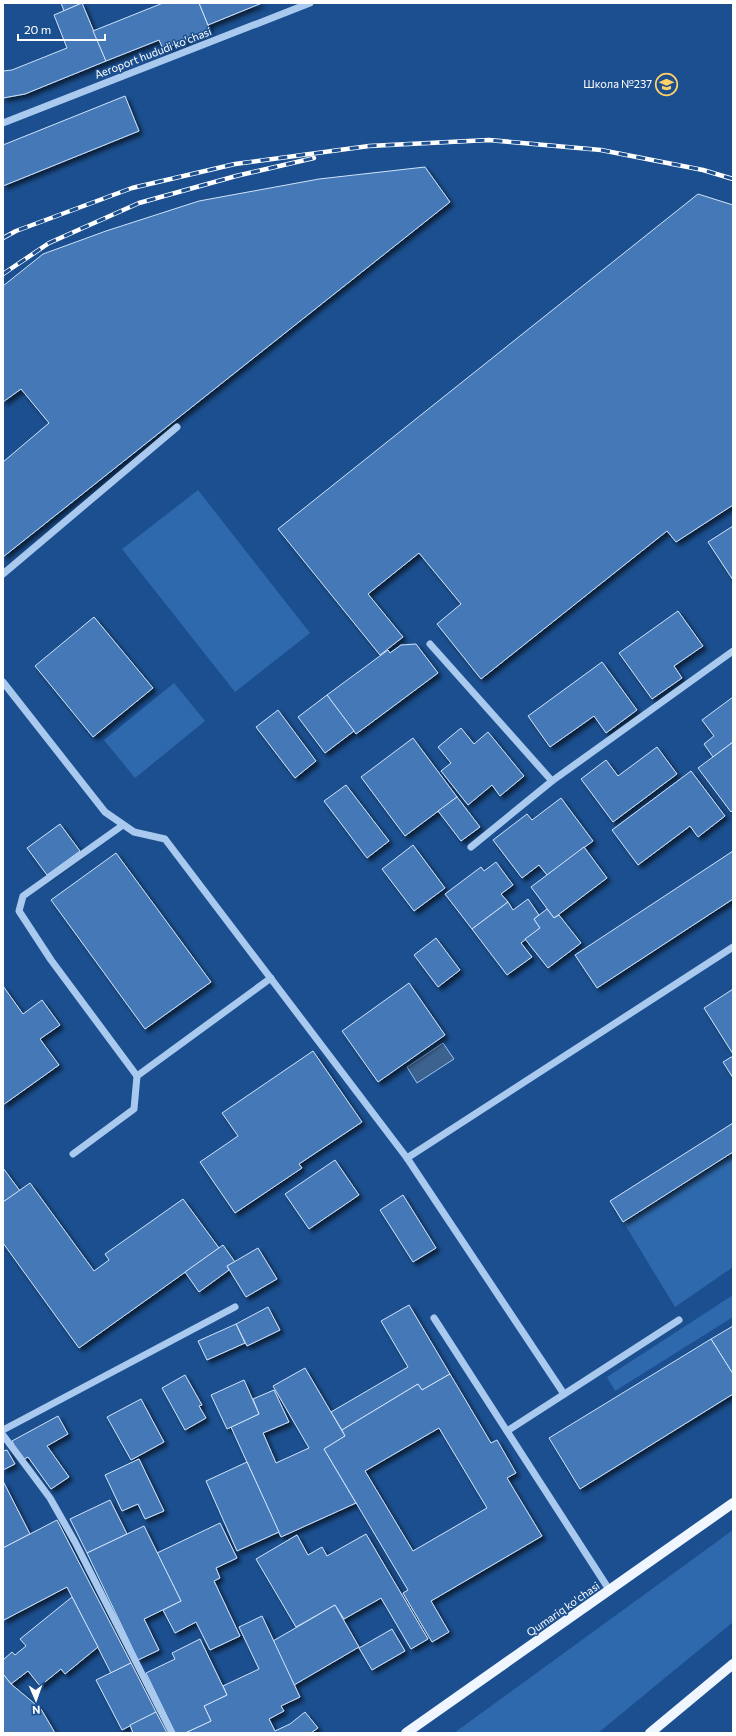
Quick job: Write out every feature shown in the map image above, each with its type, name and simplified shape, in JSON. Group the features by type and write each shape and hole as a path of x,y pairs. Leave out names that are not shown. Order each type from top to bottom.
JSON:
{"main road":[{"name":"Qumariq ko'chasi","path":"406,1733 610,1591 733,1503"},
{"path":"650,1733 733,1664"}],"street":[{"name":"Aeroport hududi ko'chasi","path":"3,123 310,3"},
{"path":"3,574 176,427"},
{"path":"430,644 552,781"},
{"path":"471,847 552,781 733,651"},
{"path":"3,682 105,812 134,832 164,839 407,1158 564,1394"},
{"path":"73,1154 134,1109 137,1076 51,960 19,911 22,896 123,825"},
{"path":"407,1158 733,947"},
{"path":"137,1076 270,978"},
{"path":"3,1430 235,1307"},
{"path":"434,1318 610,1591"},
{"path":"507,1431 679,1320"},
{"path":"3,1435 50,1498 76,1542 172,1733"}],"shaded area":[{"path":"198,490 310,633 235,692 122,549"},
{"path":"174,683 205,721 135,778 104,740"},
{"path":"443,1043 454,1059 417,1083 407,1067"},
{"path":"733,1154 733,1267 675,1307 624,1223"},
{"path":"733,1295 733,1317 615,1391 607,1377"},
{"path":"733,1530 733,1622 598,1733 454,1733"}],"building":[{"path":"61,3 82,3 64,11"},
{"path":"82,3 106,61 25,94 3,98 3,71 12,70 67,48 54,15"},
{"path":"163,3 199,3 210,30 163,49 159,40 106,61 93,31"},
{"path":"199,3 262,3 208,25"},
{"path":"125,96 139,131 3,186 3,145"},
{"path":"425,167 450,202 3,557 3,462 49,423 21,389 3,402 3,286 43,254 106,231 199,201 319,179"},
{"path":"698,194 733,205 733,505 676,542 667,531 481,679 437,624 461,604 419,553 368,594 403,637 380,655 278,529"},
{"path":"733,526 733,580 708,542"},
{"path":"678,611 703,646 674,666 682,678 652,699 619,653"},
{"path":"94,617 153,688 93,737 35,666"},
{"path":"416,644 438,673 356,734 327,695 388,650 390,653 401,645"},
{"path":"602,662 637,710 606,733 594,716 550,747 528,716"},
{"path":"327,695 354,731 325,753 298,717"},
{"path":"733,697 733,742 713,757 704,744 714,736 702,720"},
{"path":"278,710 316,761 295,778 256,727"},
{"path":"461,728 474,744 488,732 524,776 500,796 492,785 468,805 441,771 451,763 438,747"},
{"path":"413,738 457,797 405,836 361,777"},
{"path":"733,742 733,810 731,812 698,768"},
{"path":"657,747 677,774 613,822 581,779 606,760 618,776"},
{"path":"691,771 725,816 698,837 690,826 638,865 612,830"},
{"path":"346,785 389,841 367,858 324,801"},
{"path":"457,797 480,827 461,841 438,811"},
{"path":"561,798 593,841 547,875 539,865 522,878 493,840 527,814 532,820"},
{"path":"60,824 80,851 47,875 27,848"},
{"path":"413,845 445,888 414,911 382,869"},
{"path":"584,847 607,878 554,918 531,887"},
{"path":"733,851 733,899 597,988 575,955"},
{"path":"116,853 211,982 145,1029 51,900"},
{"path":"496,862 513,885 501,894 508,902 472,929 445,894 481,867 484,871"},
{"path":"528,899 539,915 534,919 540,928 521,943 532,957 507,975 472,929 508,902 513,910"},
{"path":"547,909 554,918 559,915 581,943 548,968 525,939 540,928 534,919"},
{"path":"436,938 460,970 438,987 414,955"},
{"path":"409,983 445,1035 378,1082 342,1031"},
{"path":"3,986 23,1014 42,1000 60,1025 40,1039 59,1065 3,1105"},
{"path":"733,989 733,1054 704,1008"},
{"path":"313,1051 362,1122 299,1164 302,1168 235,1213 200,1162 238,1136 222,1113"},
{"path":"733,1056 733,1078 723,1062"},
{"path":"733,1123 733,1152 623,1222 610,1201"},
{"path":"335,1160 359,1195 309,1229 285,1194"},
{"path":"3,1168 20,1191 3,1202"},
{"path":"30,1183 94,1271 109,1260 105,1254 183,1199 219,1248 79,1348 3,1243 3,1202"},
{"path":"403,1195 436,1248 413,1262 380,1210"},
{"path":"223,1245 235,1262 227,1266 229,1270 199,1292 185,1272"},
{"path":"258,1248 277,1279 246,1297 227,1266"},
{"path":"409,1305 450,1374 422,1390 418,1384 342,1430 331,1412 408,1367 381,1321"},
{"path":"268,1307 280,1330 247,1346 236,1324"},
{"path":"236,1324 245,1343 207,1360 198,1341"},
{"path":"733,1326 733,1374 711,1339"},
{"path":"711,1339 733,1374 733,1394 580,1489 549,1438"},
{"path":"305,1368 345,1436 324,1449 356,1503 281,1537 231,1427 259,1414 253,1399 274,1390 289,1422 263,1433 276,1463 309,1448 273,1386"},
{"path":"450,1374 491,1443 497,1440 516,1473 507,1478 542,1536 431,1601 449,1632 432,1642 403,1593 408,1590 324,1449 345,1436 342,1430 418,1384 422,1390","holes":["439,1428 487,1508 413,1551 365,1471"]},
{"path":"185,1375 202,1405 199,1406 206,1418 185,1430 162,1388"},
{"path":"244,1380 259,1414 227,1429 211,1395"},
{"path":"141,1399 164,1442 131,1460 107,1417"},
{"path":"58,1416 68,1434 47,1446 69,1477 51,1489 28,1457 22,1460 12,1441"},
{"path":"7,1450 15,1464 3,1470 3,1451"},
{"path":"139,1459 164,1511 145,1519 138,1504 122,1511 105,1475"},
{"path":"247,1462 279,1532 237,1551 206,1481"},
{"path":"3,1481 30,1534 3,1548"},
{"path":"110,1500 127,1534 87,1553 70,1519"},
{"path":"57,1520 131,1663 111,1673 67,1587 4,1620 3,1618 3,1548"},
{"path":"220,1523 237,1558 216,1568 220,1578 214,1581 240,1636 210,1650 196,1622 175,1633 163,1610 181,1601 157,1553"},
{"path":"144,1526 181,1601 144,1619 159,1650 138,1660 87,1553"},
{"path":"366,1534 428,1639 411,1649 381,1598 344,1619 335,1605 296,1627 256,1559 297,1535 308,1555 322,1547 327,1556"},
{"path":"72,1597 98,1647 65,1674 61,1669 40,1686 28,1671 11,1684 3,1674 3,1660 12,1652 15,1655 26,1646 20,1639"},
{"path":"335,1605 359,1647 294,1685 273,1641"},
{"path":"262,1616 300,1697 281,1706 284,1711 269,1719 275,1731 290,1724 305,1712 318,1728 311,1733 185,1733 211,1721 204,1706 227,1695 223,1686 259,1669 239,1627"},
{"path":"392,1629 405,1651 372,1670 359,1648"},
{"path":"200,1639 227,1695 204,1706 211,1721 185,1733 175,1733 146,1673 175,1659 172,1653"},
{"path":"131,1663 156,1712 122,1730 96,1680"},
{"path":"3,1674 11,1684 41,1709 55,1733 3,1733"},
{"path":"156,1712 167,1733 133,1733 130,1725"}],"railway":[{"path":"3,238 16,231 132,188 235,164 369,146 489,140 601,150 703,170 733,179"},
{"path":"3,274 49,243 139,203 236,176 314,158"}],"place":[{"name":"Школа №237","path":"667,84"}]}
